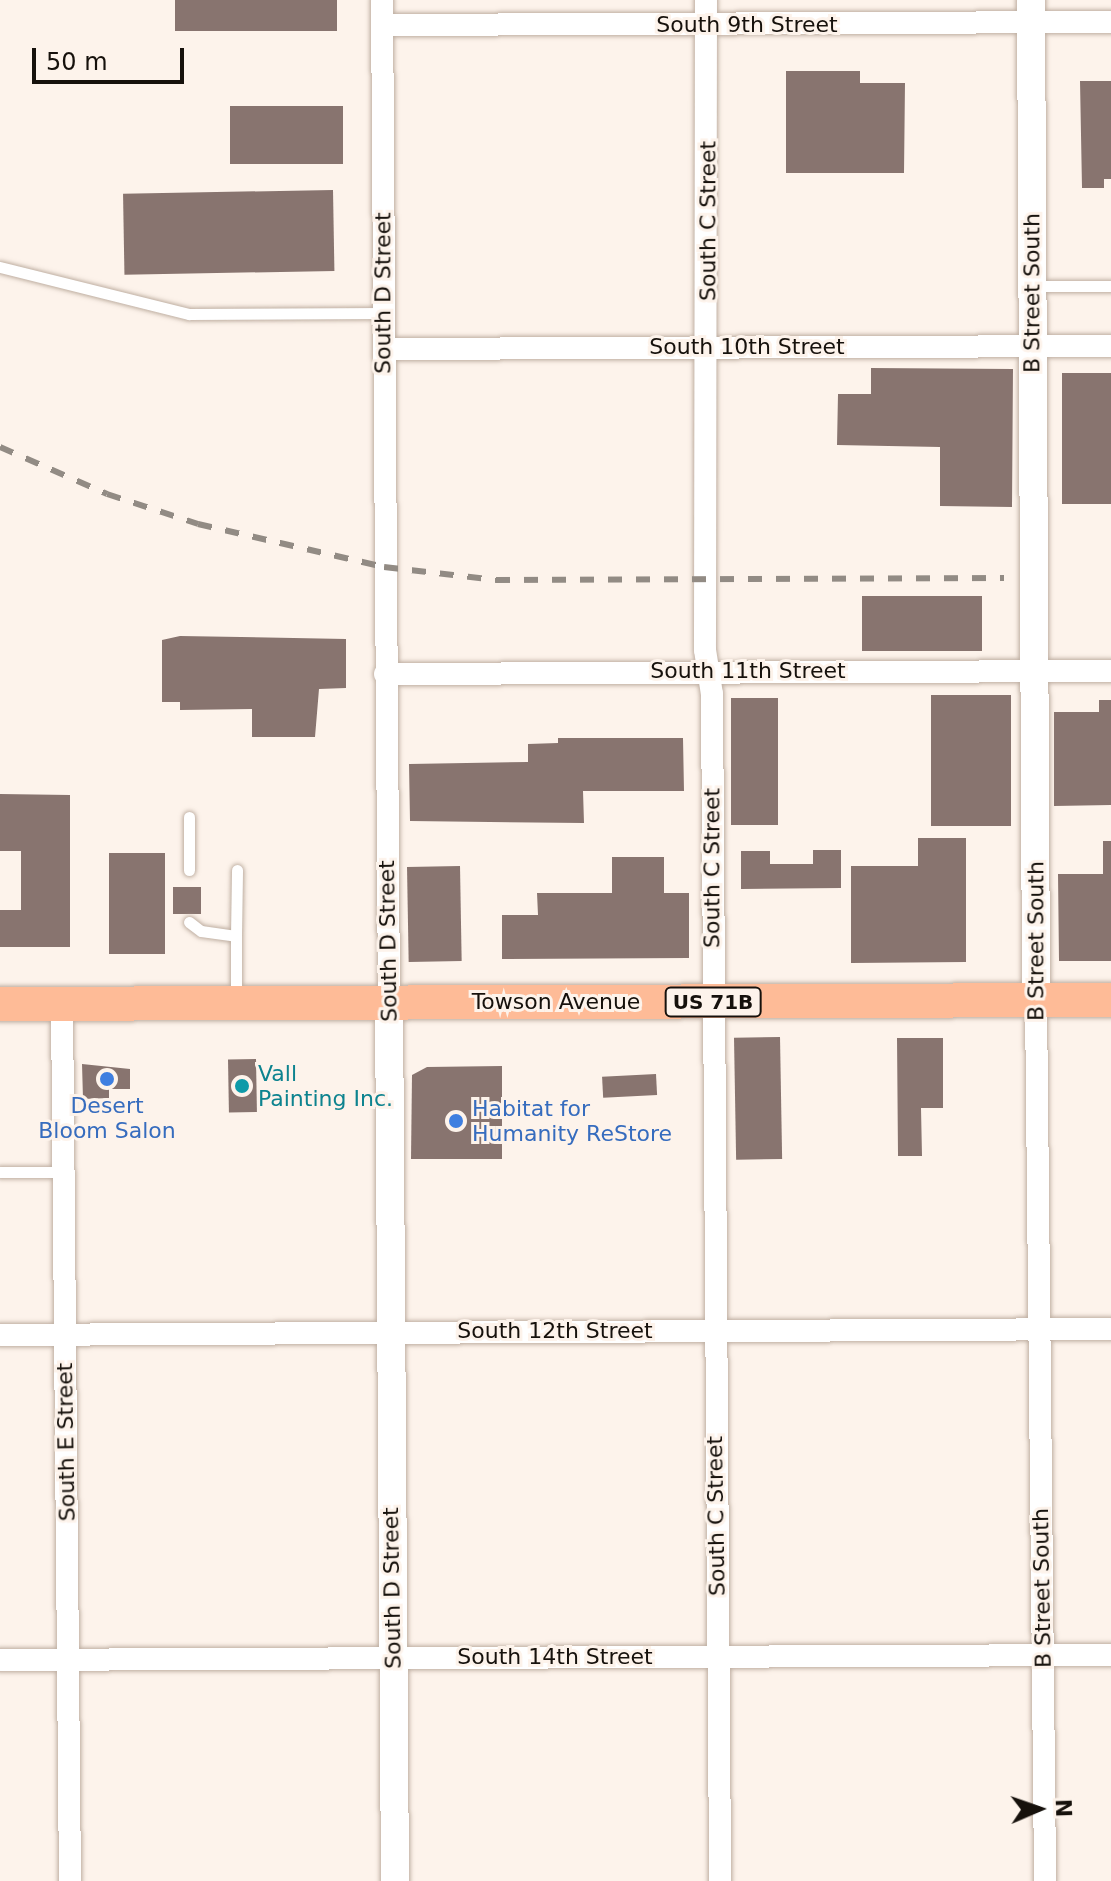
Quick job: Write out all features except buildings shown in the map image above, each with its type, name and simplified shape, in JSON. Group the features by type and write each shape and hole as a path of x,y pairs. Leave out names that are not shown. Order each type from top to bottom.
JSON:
{"main road":[{"name":"Towson Avenue","path":"0,1004 1111,1000"}],"street":[{"name":"South D Street","path":"382,0 395,1881"},
{"name":"South C Street","path":"706,0 708,671 720,1881"},
{"name":"South 9th Street","path":"382,25 706,25 1031,12 1111,22"},
{"name":"B Street South","path":"1031,12 1036,1000 1045,1881"},
{"name":"South 10th Street","path":"384,349 1111,346"},
{"name":"South 11th Street","path":"385,674 1111,671"},
{"name":"South E Street","path":"62,1003 70,1881"},
{"name":"South 12th Street","path":"0,1335 1111,1329"},
{"name":"South 14th Street","path":"0,1660 1111,1655"}],"lane":[{"path":"0,267 189,314 383,313"},
{"path":"1032,286 1111,286"},
{"path":"189,817 189,870"},
{"path":"236,1003 237,870"},
{"path":"189,922 201,931 236,936"},
{"path":"0,1172 64,1172"}],"railway":[{"path":"0,447 107,494 198,524 384,567 496,580 1004,578"}],"place":[{"name":"Desert Bloom Salon","path":"107,1079"},
{"name":"Vall Painting Inc.","path":"242,1086"},
{"name":"Habitat for Humanity ReStore","path":"456,1121"}]}
